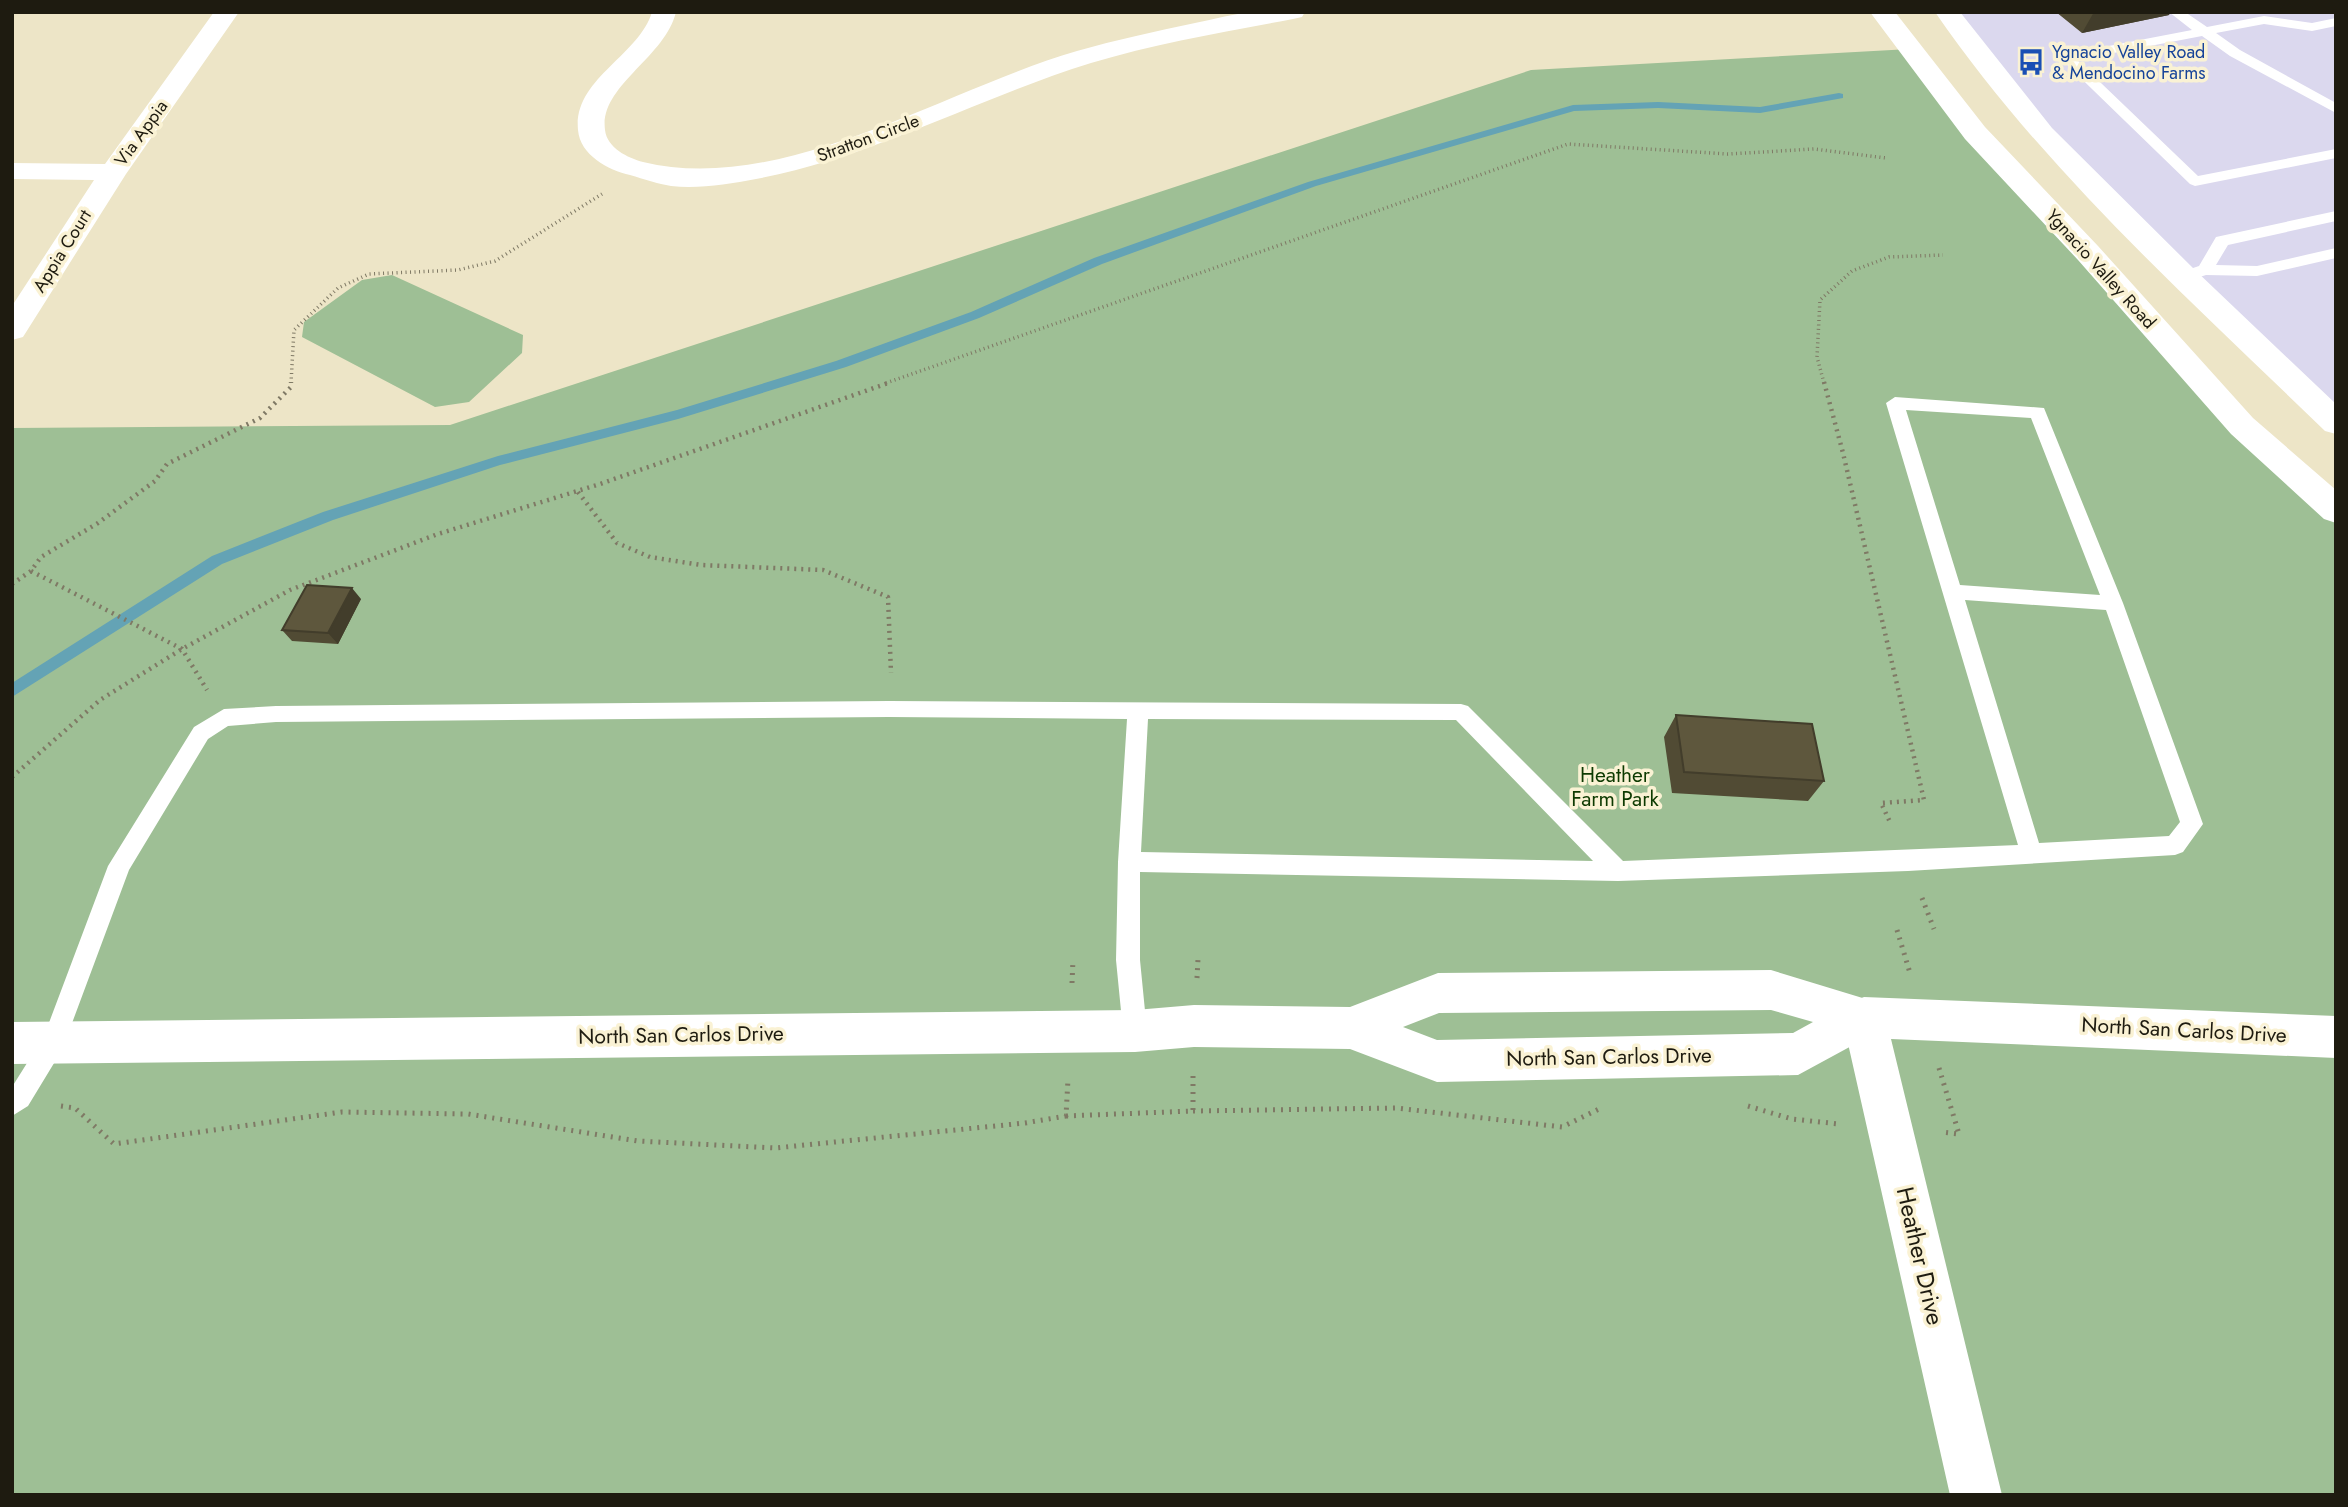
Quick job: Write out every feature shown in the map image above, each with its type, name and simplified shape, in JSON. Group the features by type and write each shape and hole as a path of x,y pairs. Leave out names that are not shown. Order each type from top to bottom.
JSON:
{"main road":[{"name":"Via Appia","path":"12,171 113,172 228,12"},
{"name":"Stratton Circle","path":"664,12 664,20 654,40 604,90 591,128 597,145 611,159 638,171 689,180 718,178 815,158 1066,63 1161,37 1293,12"},
{"name":"Ygnacio Valley Road","path":"1882,12 1985,143 2088,253 2242,426 2336,510"},
{"path":"1947,12 2042,134 2194,274 2336,423"},
{"path":"1985,143 2031,168 2128,272 2146,278 2194,274"},
{"name":"Appia Court","path":"12,330 113,172"},
{"name":"North San Carlos Drive","path":"1350,1028 1438,993 1771,990 1864,1017 2336,1037"},
{"name":"North San Carlos Drive","path":"33,1042 1135,1031 1194,1026 1350,1028 1437,1061 1798,1054 1864,1017"},
{"name":"Heather Drive","path":"1864,1017 1976,1495"}],"lane":[{"path":"2176,12 2203,32 2292,87 2336,109"},
{"path":"2336,22 2312,27 2264,20 2067,58 2195,181 2336,153"},
{"path":"2194,274 2222,242 2336,216"},
{"path":"2194,274 2257,271 2336,253"},
{"path":"1129,862 1618,871 1908,862 2032,855 2175,845 2192,824 2113,603 2038,412 1895,403 2032,855"},
{"path":"1951,592 2113,603"},
{"path":"16,1101 33,1042 119,866 201,733 224,718 276,714 889,709 1461,712 1618,871"},
{"path":"1135,1031 1128,960 1129,862 1138,711"}],"path":[{"path":"12,777 100,700 182,649 290,590 438,534 578,492 1568,144 1728,154 1814,149 1886,158"},
{"path":"12,584 31,571 41,557 98,523 155,481 167,464 260,418 291,387 294,330 338,288 369,274 458,270 495,261 638,171"},
{"path":"1934,929 1881,803 1924,800 1843,453 1817,357 1820,300 1852,271 1889,257 1943,255"},
{"path":"578,492 617,543 650,557 701,565 823,570 888,597 892,649 889,709"},
{"path":"31,571 182,649 224,718"},
{"path":"16,1101 75,1108 114,1144 342,1112 468,1114 638,1141 775,1148 1025,1123 1066,1116 1073,960"}],"shaded area":[{"path":"1948,12 2336,12 2336,423 2184,277"}],"green space":[{"name":"Heather Farm Park","path":"1910,49 2336,510 2336,1495 12,1495 12,428 450,425 1531,70"},
{"path":"392,275 523,335 522,353 469,402 435,407 302,337 304,322 362,280"}],"building":[{"path":"307,585 352,588 328,633 282,630"},
{"path":"1676,715 1812,724 1824,781 1684,772"}],"waterway":[{"path":"12,691 217,560 328,516 498,461 678,414 841,364 975,315 1098,261 1312,184 1573,108 1658,105 1760,110 1839,96"}],"place":[{"name":"Ygnacio Valley Road & Mendocino Farms","path":"2031,62"}]}
